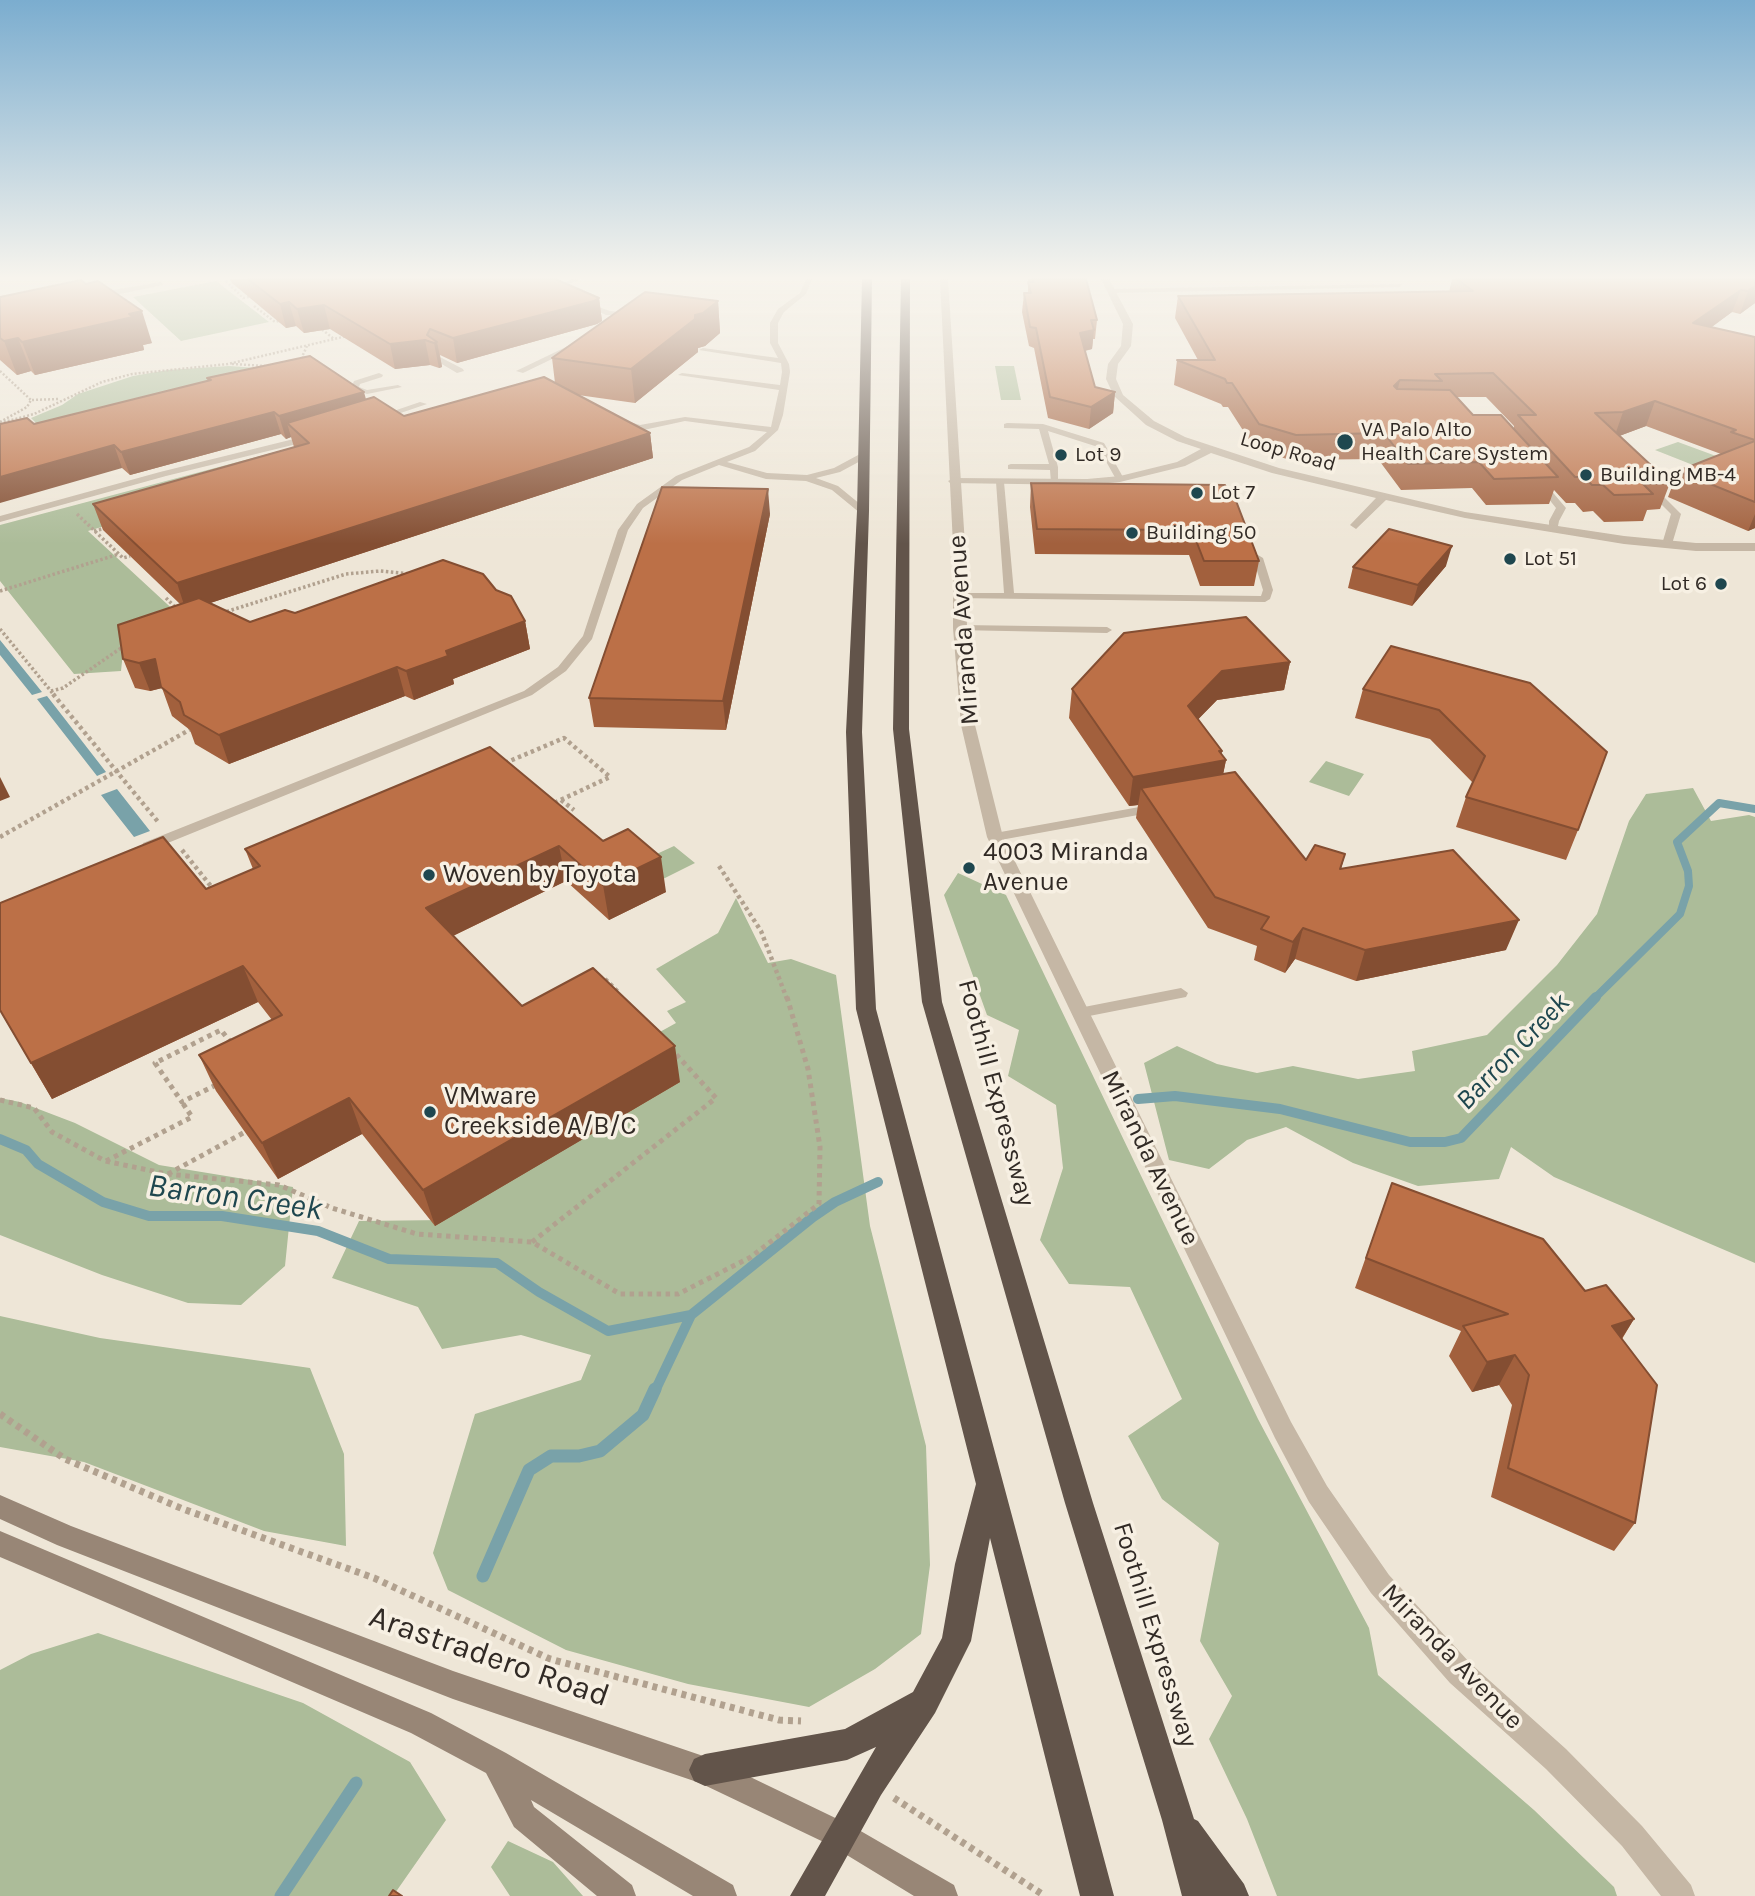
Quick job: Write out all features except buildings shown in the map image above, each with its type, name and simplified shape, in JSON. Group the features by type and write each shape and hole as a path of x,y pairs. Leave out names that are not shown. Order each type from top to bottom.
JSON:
{"highway":[{"path":"865,367 863,511 854,732 866,1010 1097,1896"},
{"name":"Foothill Expressway","path":"904,367 901,729 932,1002 1075,1490 1178,1820 1199,1896"},
{"path":"807,1896 870,1784 923,1702 957,1641 969,1564 989,1485"},
{"path":"705,1770 847,1744 923,1702"},
{"path":"1178,1820 1232,1896"}],"main road":[{"name":"Arastradero Road","path":"0,1507 66,1536 453,1685 705,1770 842,1836 943,1896"},
{"path":"0,1544 421,1723 496,1763 722,1896"},
{"path":"496,1763 524,1817 621,1896"}],"street":[{"name":"Miranda Avenue","path":"948,367 959,545 958,596 968,725 995,837 1079,1013 1283,1430 1326,1505 1380,1584 1460,1673 1556,1759 1632,1836 1680,1896"},
{"name":"Loop Road","path":"1113,367 1111,379 1119,396 1150,423 1210,449 1276,471 1383,497 1554,530 1667,544 1755,547"},
{"path":"954,481 1055,482 1119,479 1181,464 1210,449"},
{"path":"1356,525 1383,497"}],"lane":[{"path":"454,367 460,371"},
{"path":"520,371 528,367"},
{"path":"137,850 528,693 562,669 588,637 623,530 639,506 680,478 752,449 774,430 785,367"},
{"path":"379,375 357,383 355,388 367,392 398,387"},
{"path":"682,375 783,388"},
{"path":"375,418 424,404"},
{"path":"613,417 639,428 685,419 774,430"},
{"path":"1007,426 1043,427 1101,445 1119,479"},
{"path":"1043,427 1054,467 1055,482"},
{"path":"0,519 318,436"},
{"path":"807,478 837,470 863,456"},
{"path":"721,463 766,476 807,478 835,488 863,511"},
{"path":"1010,467 1054,467"},
{"path":"1651,472 1660,481 1656,494 1676,514 1667,544"},
{"path":"1535,478 1561,508 1554,520 1554,530"},
{"path":"1000,482 1009,597"},
{"path":"958,596 1265,599 1268,590 1258,558"},
{"path":"960,628 1107,630"},
{"path":"995,837 1168,806"},
{"path":"1079,1013 1181,993"}],"path":[{"path":"0,422 34,414 63,398 102,382 132,374 195,367"},
{"path":"0,372 31,400 63,398"},
{"path":"0,422 27,407 31,400"},
{"path":"64,501 123,558 130,556"},
{"path":"94,531 107,527"},
{"path":"0,591 120,555"},
{"path":"216,615 346,574 380,570 411,574"},
{"path":"166,598 184,615"},
{"path":"0,629 164,829"},
{"path":"51,691 63,688 132,641"},
{"path":"0,837 191,729"},
{"path":"501,765 564,738 610,777 548,806"},
{"path":"561,800 574,810"},
{"path":"177,844 220,897"},
{"path":"179,867 192,862"},
{"path":"0,1100 34,1108 52,1132 105,1161 167,1174 279,1185 331,1208 417,1234 533,1242 620,1294 678,1294 751,1257 819,1204 820,1147 804,1057 787,998 761,931 719,866"},
{"path":"212,887 225,882"},
{"path":"605,979 621,995"},
{"path":"105,1161 192,1117 155,1063 221,1030 233,1046 244,1040"},
{"path":"533,1242 716,1098 671,1050"},
{"path":"182,1102 228,1079"},
{"path":"167,1174 245,1132"},
{"path":"0,1414 65,1459 183,1509 373,1578 550,1659 779,1720 813,1721"},
{"path":"890,1795 1045,1896"}],"green space":[{"path":"251,367 302,371 49,436 31,418 62,405 78,394 133,376 168,370"},
{"path":"995,367 1014,367 1021,400 1001,400"},
{"path":"419,433 88,531 193,628 123,652 121,671 74,674 0,581 0,525 328,438"},
{"path":"1678,442 1716,456 1693,465 1655,450"},
{"path":"1326,761 1364,774 1349,796 1309,782"},
{"path":"1693,788 1711,821 1749,815 1755,817 1755,1263 1554,1177 1511,1147 1499,1179 1418,1186 1353,1163 1286,1127 1247,1140 1209,1169 1169,1160 1144,1063 1177,1046 1217,1064 1257,1073 1293,1066 1358,1079 1415,1071 1412,1051 1487,1035 1557,965 1597,914 1629,821 1646,794"},
{"path":"674,846 695,863 657,882 635,864"},
{"path":"958,873 1006,895 1258,1419 1369,1628 1378,1675 1534,1810 1614,1887 1617,1896 1277,1896 1247,1819 1209,1739 1232,1696 1200,1641 1219,1543 1162,1499 1128,1436 1182,1399 1130,1287 1069,1284 1040,1240 1063,1168 1056,1105 1008,1076 1019,1030 987,1015 944,895"},
{"path":"736,898 768,963 791,959 836,975 870,1226 926,1446 930,1565 921,1634 875,1669 809,1707 688,1684 566,1650 448,1590 433,1553 475,1414 581,1380 591,1355 521,1335 442,1349 418,1307 332,1278 359,1221 445,1220 640,1043 676,1023 667,1011 686,1002 656,969 718,933"},
{"path":"0,1098 20,1102 75,1123 159,1165 293,1187 285,1266 241,1305 188,1303 102,1275 0,1235"},
{"path":"0,1316 100,1338 310,1368 344,1454 346,1546 264,1531 84,1462 0,1447"},
{"path":"98,1633 303,1703 410,1762 446,1820 393,1896 0,1896 0,1670 31,1654"},
{"path":"508,1841 553,1862 583,1896 510,1896 491,1867"}],"water":[{"path":"0,640 42,692 32,695 0,655"},
{"path":"47,696 106,772 97,776 37,699"},
{"path":"117,789 150,831 134,837 101,795"}],"waterway":[{"name":"Barron Creek","path":"1596,997 1680,914 1689,886 1688,871 1677,842 1719,803 1755,809"},
{"name":"Barron Creek","path":"1138,1099 1175,1096 1280,1109 1410,1142 1445,1142 1461,1138 1596,997"},
{"name":"Barron Creek","path":"0,1139 26,1150 38,1164 103,1202 149,1216 222,1216 318,1231 389,1259 497,1263 539,1292 608,1331 691,1315"},
{"name":"Barron Creek","path":"691,1315 813,1217 835,1202 878,1182"},
{"path":"655,1391 691,1315"},
{"path":"483,1576 529,1470 551,1456 579,1456 600,1451 643,1415 655,1389"},
{"path":"281,1896 356,1783"}],"place":[{"name":"VA Palo Alto Health Care System","path":"1345,442"},
{"name":"Lot 9","path":"1061,455"},
{"name":"Building MB-4","path":"1586,475"},
{"name":"Lot 7","path":"1197,493"},
{"name":"Building 50","path":"1132,533"},
{"name":"Lot 51","path":"1510,559"},
{"name":"Lot 6","path":"1721,584"},
{"name":"4003 Miranda Avenue","path":"969,868"},
{"name":"Woven by Toyota","path":"429,875"},
{"name":"VMware Creekside A/B/C","path":"430,1112"}]}
